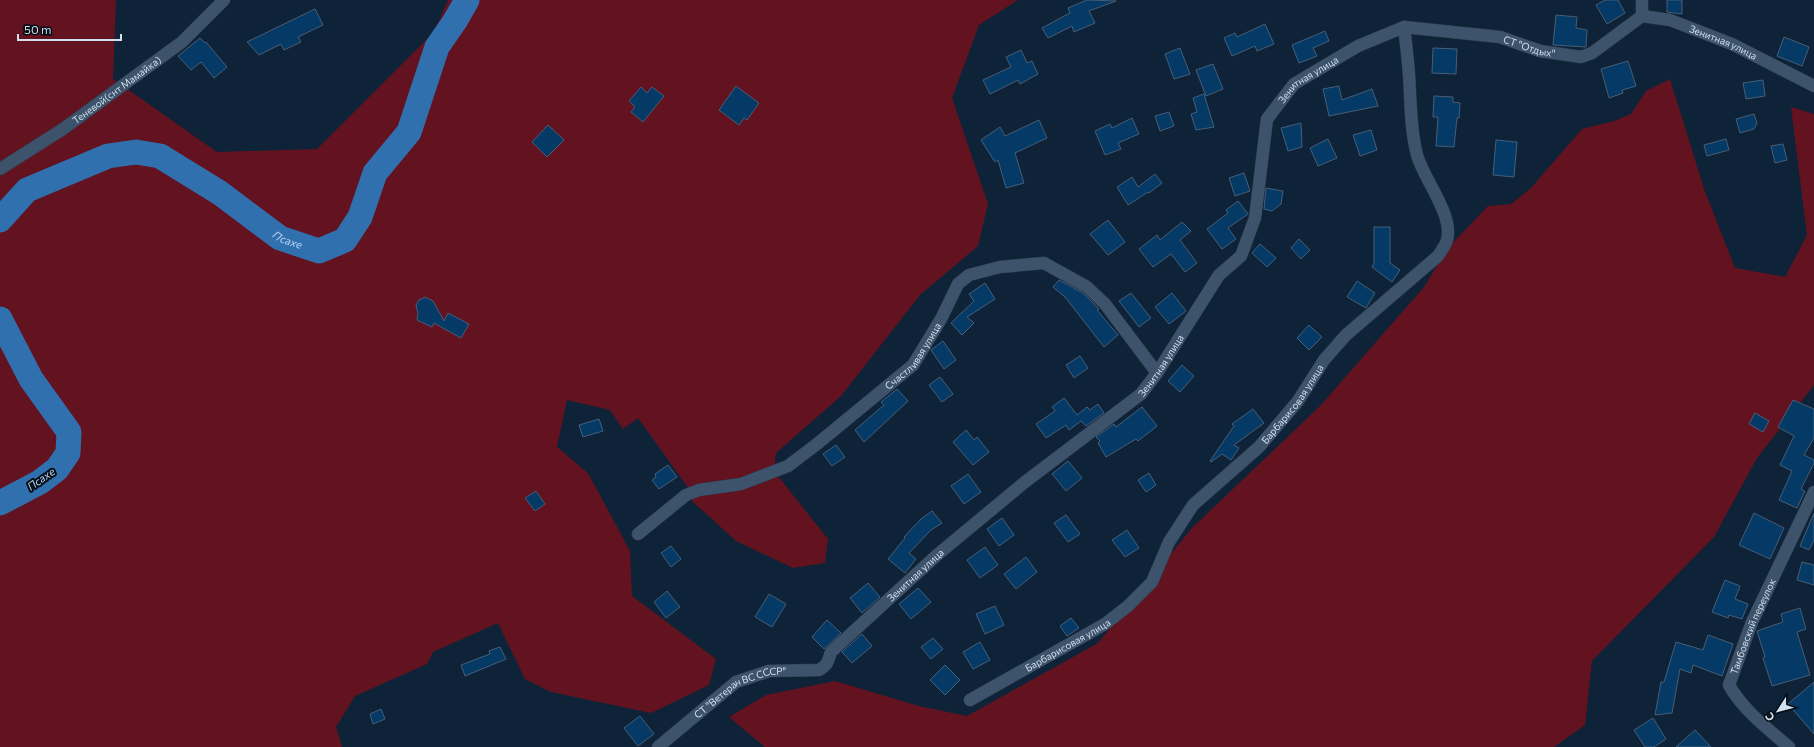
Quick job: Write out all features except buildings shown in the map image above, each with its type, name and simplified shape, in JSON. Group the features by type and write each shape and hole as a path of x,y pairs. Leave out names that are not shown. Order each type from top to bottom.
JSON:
{"street":[{"name":"Теневой(снт Мамайка)","path":"0,169 63,129 182,42 224,0"},
{"path":"1642,0 1642,16"},
{"name":"СТ \"Отдых\"","path":"1404,27 1500,37 1540,52 1581,57 1592,52 1642,16"},
{"name":"Зенитная улица","path":"1642,16 1670,20 1732,44 1814,86"},
{"name":"Зенитная улица","path":"829,660 831,652 937,555 1025,482 1141,394 1158,372 1219,275 1241,256 1255,218 1267,118 1294,84 1358,46 1404,27"},
{"name":"Барбарисовая улица","path":"970,700 1105,624 1128,606 1152,582 1169,542 1193,505 1259,447 1298,401 1324,360 1346,335 1438,256 1447,241 1449,228 1447,220 1418,155 1411,123 1409,75 1404,27"},
{"name":"Счастливая улица","path":"638,534 686,495 698,490 748,482 788,466 817,444 913,365 941,319 958,284 969,275 1000,267 1044,264 1087,287 1105,304 1158,372"},
{"name":"Тамбовский переулок","path":"1788,747 1751,713 1735,696 1729,685 1752,622 1814,492"},
{"name":"СТ \"Ветеран ВС СССР\"","path":"658,747 736,682 769,671 819,670 825,667 829,660"}],"shaded area":[{"path":"0,0 116,0 113,79 217,152 317,149 434,32 448,0 1018,0 979,25 952,98 988,204 978,246 920,295 841,396 776,453 774,471 828,539 825,563 793,568 736,541 693,502 687,486 638,418 623,429 610,410 567,400 557,447 588,473 630,551 632,596 716,659 709,685 651,713 551,692 525,679 498,623 433,652 427,664 355,696 336,727 342,747 0,747"},
{"path":"1670,79 1704,189 1735,268 1785,277 1807,235 1791,107 1814,114 1814,385 1757,458 1714,537 1592,661 1585,725 1554,747 765,747 729,717 766,695 835,681 919,706 967,716 1098,643 1192,528 1321,405 1424,287 1448,248 1488,206 1511,204 1531,188 1582,129 1614,121 1631,114 1646,91"}],"waterway":[{"name":"Псахе","path":"0,220 27,190 108,156 136,152 160,156 220,193 280,238 319,251 345,240 360,217 375,173 409,132 437,47 467,0"},
{"name":"Псахе","path":"0,319 31,379 69,432 68,453 57,469 40,482 0,503"}]}
